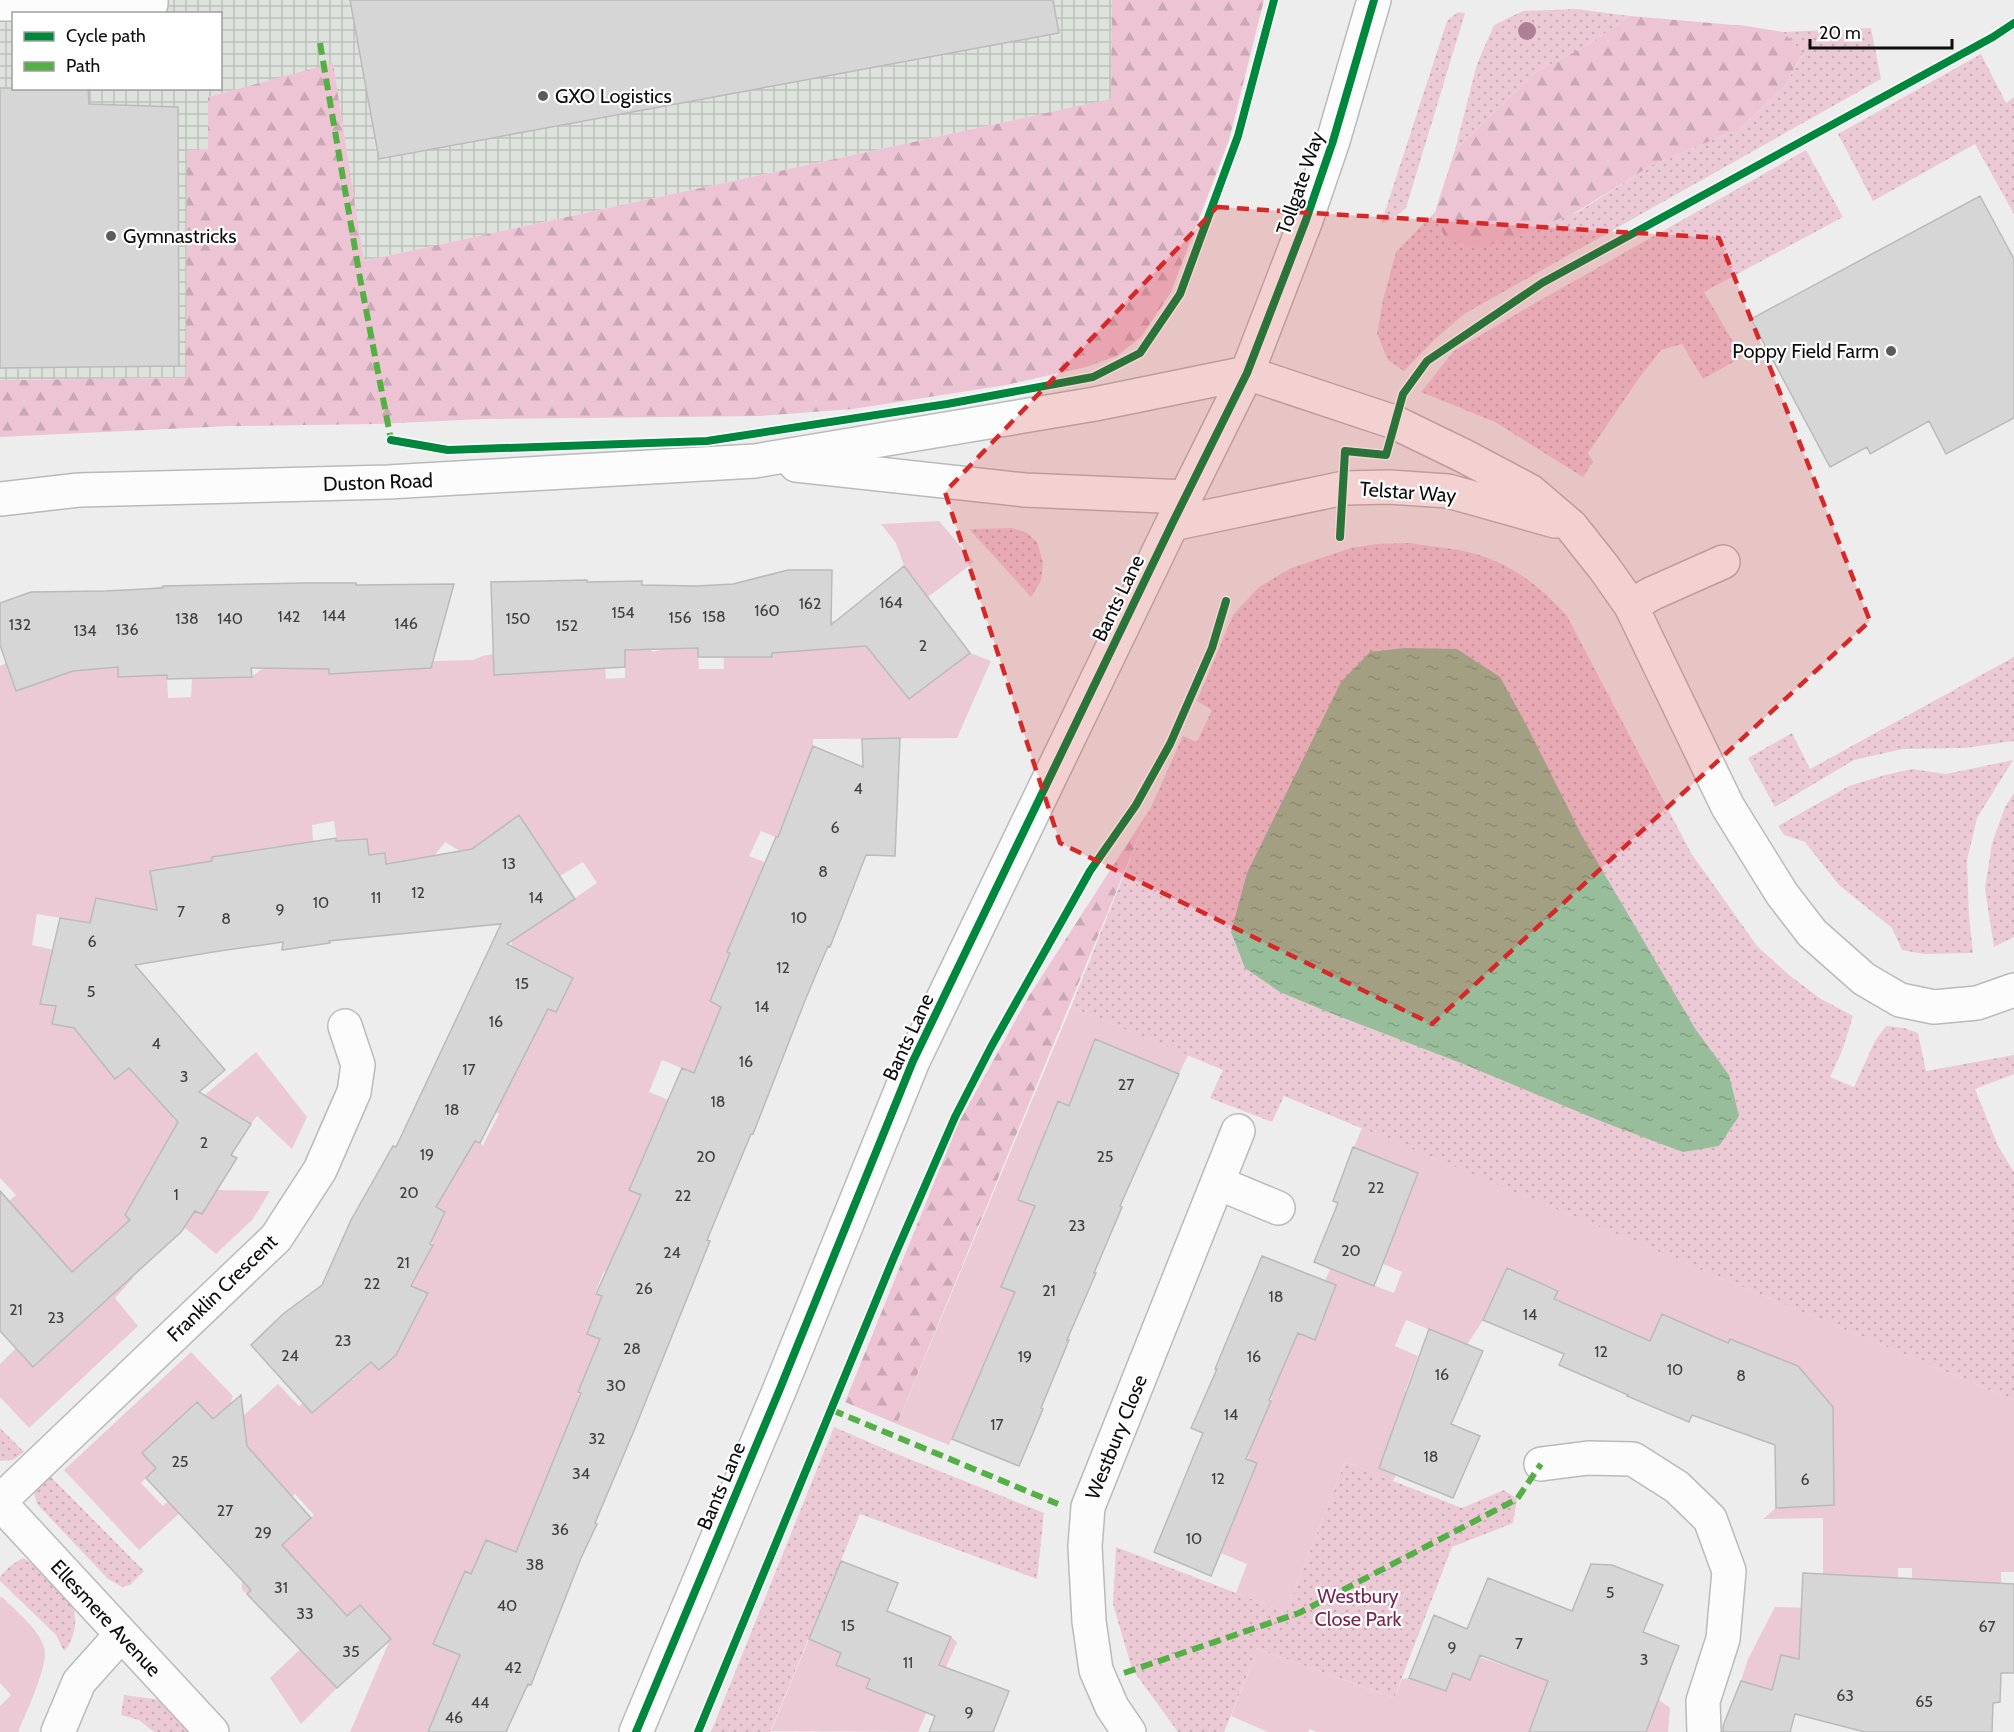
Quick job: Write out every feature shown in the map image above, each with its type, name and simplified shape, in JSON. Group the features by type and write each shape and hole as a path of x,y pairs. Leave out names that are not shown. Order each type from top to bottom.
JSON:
{"street":[{"path":"0,4 151,4 151,0"},
{"name":"Tollgate Way","path":"1247,373 1310,209 1333,141 1374,0"},
{"path":"755,461 1095,404 1247,373"},
{"name":"Bants Lane","path":"636,1732 775,1402 913,1061 1178,511 1247,373"},
{"name":"Telstar Way","path":"1247,373 1394,422 1530,491 1571,526 1631,606 1728,807 1782,894 1812,933 1864,979 1900,1000 1934,1007 1977,1003 2014,990"},
{"name":"Telstar Way","path":"755,461 1025,490 1178,511 1344,488 1389,487 1448,491 1571,526"},
{"name":"Duston Road","path":"0,498 79,490 388,482 755,461"},
{"path":"1631,606 1651,594 1723,562"},
{"name":"Franklin Crescent","path":"0,1502 276,1238 320,1170 354,1092 358,1065 345,1026"},
{"name":"Westbury Close","path":"1129,1732 1112,1707 1096,1670 1089,1621 1085,1558 1088,1507 1238,1131"},
{"path":"1218,1183 1278,1208"},
{"path":"1541,1464 1588,1458 1633,1459 1677,1487 1710,1519 1729,1571 1723,1638 1703,1701 1704,1732"},
{"name":"Ellesmere Avenue","path":"0,1502 212,1732"},
{"path":"58,1732 79,1682 121,1635"}],"highlighted area":[{"path":"1217,207 1719,238 1870,621 1432,1024 1060,843 945,492"}],"shaded area":[{"path":"0,0 1112,0 1112,99 364,261 333,64 208,97 208,149 187,151 187,378 0,380"}],"green space":[{"path":"1112,0 1264,0 1229,140 1171,292 1141,337 1117,356 1086,367 1006,385 853,409 760,416 483,419 377,424 231,426 0,437 0,380 186,378 187,151 208,149 208,97 333,63 364,261 1111,99"},
{"path":"1576,9 1630,16 1588,45 1536,72 1455,150 1477,64 1494,25 1523,11"},
{"path":"1458,12 1465,13 1406,208 1381,224 1447,21"},
{"path":"1630,16 1746,26 1783,32 1803,53 1784,87 1739,129 1652,165 1578,211 1523,234 1481,248 1445,239 1435,212 1455,150 1536,72 1588,45"},
{"path":"1871,28 1881,79 1464,314 1434,340 1404,371 1388,360 1377,334 1383,300 1396,252 1435,212 1445,239 1578,212 1652,165 1739,129 1784,87 1803,54 1783,32"},
{"path":"1981,54 2006,103 2014,97 2014,214 1975,144 1873,201 1838,134"},
{"path":"1806,150 1843,217 1704,292 1742,357 1703,379 1682,344 1661,350 1588,453 1593,462 1583,477 1495,422 1421,392 1454,351"},
{"path":"939,521 974,562 928,597 904,566 896,543 881,524"},
{"path":"1012,528 1027,533 1037,542 1043,562 1041,581 1031,597 969,529"},
{"path":"1411,543 1468,552 1502,564 1526,578 1567,616 1691,853 1757,946 1789,975 1821,999 1853,1016 1842,1051 1830,1077 1854,1087 1875,1041 1886,1026 1904,1028 1918,1033 1926,1071 2014,1055 2014,1074 1975,1089 1998,1146 2014,1172 2014,1400 1284,1096 1272,1122 1210,1098 1223,1070 1071,1007 1151,807 1183,736 1197,742 1212,710 1197,701 1233,615 1259,587 1291,568 1351,548 1377,544"},
{"path":"163,586 168,698 191,697 192,677 252,677 260,670 329,647 330,673 356,673 433,661 474,660 494,654 495,675 590,669 605,664 606,679 625,678 625,642 643,641 653,652 663,649 698,648 699,669 724,669 723,645 771,640 801,651 832,649 831,621 853,622 881,664 909,699 970,653 991,661 957,738 813,739 813,746 803,773 796,845 761,831 749,856 787,871 749,961 720,978 710,1001 731,1011 714,1024 703,1050 703,1077 662,1060 649,1092 689,1108 662,1173 640,1164 629,1190 654,1201 634,1209 622,1236 627,1280 604,1271 595,1293 614,1301 596,1313 587,1334 600,1339 578,1391 579,1399 516,1552 486,1540 478,1558 500,1587 465,1571 445,1648 531,1685 523,1692 428,1732 350,1732 390,1640 359,1605 320,1670 337,1688 301,1724 270,1678 341,1610 290,1554 247,1594 242,1590 242,1581 314,1515 295,1494 275,1512 256,1457 184,1519 182,1511 139,1550 64,1470 191,1352 233,1396 230,1404 213,1419 196,1402 142,1453 156,1468 141,1483 163,1506 245,1430 243,1416 278,1384 299,1406 303,1403 313,1413 332,1396 317,1377 333,1361 352,1380 371,1362 379,1370 395,1356 427,1293 412,1286 433,1245 431,1235 436,1231 445,1212 436,1207 467,1152 471,1139 483,1145 499,1114 487,1107 515,1055 523,1059 533,1039 539,1004 556,1012 573,979 511,949 512,941 597,883 583,862 560,876 519,816 465,854 445,842 435,855 386,863 385,853 369,855 366,839 337,842 334,821 312,825 315,869 281,875 278,846 212,857 215,885 180,890 176,867 151,871 161,931 96,899 90,923 37,914 32,945 76,955 46,977 40,1003 56,1006 53,1024 111,1036 116,1048 100,1061 114,1078 129,1068 172,1115 174,1121 256,1052 307,1117 292,1149 257,1116 251,1124 226,1108 212,1130 188,1117 159,1154 135,1197 150,1207 103,1245 133,1278 115,1298 138,1326 29,1428 0,1397 0,1364 16,1348 34,1367 107,1299 57,1288 9,1201 16,1195 0,1178 0,666 6,663 16,691 66,672 118,667 119,677 150,676 146,589"},
{"path":"2014,657 2014,741 1965,748 1903,749 1854,760 1775,807 1748,758 1792,733 1810,769"},
{"path":"2013,760 1977,818 1967,860 1973,953 1924,954 1902,950 1892,928 1839,885 1805,842 1784,835 1778,826 1849,786 1885,775 1912,769 1946,774"},
{"path":"2014,793 2014,937 1994,947 1985,889 1992,843 2005,807"},
{"path":"1151,807 897,1424 845,1402 958,1124 1029,996"},
{"path":"1071,1007 1188,1055 1179,1074 1074,1095 1155,1129 1149,1138 1057,1102 1045,1130 1074,1141 1060,1182 1030,1169 1018,1199 1046,1211 1019,1245 1001,1286 1016,1292 949,1445 897,1424"},
{"path":"1362,1128 2014,1400 2014,1572 2001,1572 2001,1583 1965,1582 1912,1625 1912,1568 1898,1568 1898,1591 1847,1592 1848,1575 1823,1574 1823,1518 1763,1519 1776,1508 1834,1505 1834,1447 1799,1450 1709,1394 1691,1327 1662,1314 1639,1369 1631,1366 1642,1337 1554,1299 1558,1290 1507,1268 1483,1320 1467,1345 1406,1320 1395,1346 1418,1356 1405,1391 1457,1412 1454,1419 1422,1407 1386,1448 1379,1468 1396,1475 1393,1481 1345,1462 1286,1612 1236,1593 1247,1564 1221,1553 1257,1464 1248,1459 1250,1451 1271,1401 1272,1391 1298,1334 1315,1340 1323,1318 1325,1281 1330,1269 1394,1293 1402,1272 1379,1262 1418,1173 1354,1147"},
{"path":"217,1190 270,1191 253,1219 216,1254 184,1227 195,1211 202,1213"},
{"path":"834,1427 1044,1513 1037,1579 860,1514 770,1732 711,1732"},
{"path":"0,1428 24,1452 13,1460 0,1461"},
{"name":"Westbury Close Park","path":"1345,1462 1462,1508 1504,1490 1517,1499 1513,1523 1452,1547 1394,1698 1258,1649 1224,1732 1178,1732 1132,1669 1113,1604 1116,1547 1286,1612"},
{"path":"51,1477 144,1571 130,1585 122,1587 108,1579 37,1504 34,1493 35,1483"},
{"path":"23,1558 49,1578 71,1603 75,1615 75,1628 71,1641 64,1651 56,1635 0,1581 0,1577 10,1566"},
{"path":"2,1597 32,1626 41,1640 45,1655 40,1677 18,1732 0,1732 0,1706 11,1695 0,1683 0,1598"},
{"path":"1775,1607 1846,1609 1809,1662 1781,1655 1772,1690 1741,1681 1748,1659"},
{"path":"887,1612 897,1615 866,1688 898,1701 925,1700 951,1637 957,1642 918,1732 771,1731 809,1639"},
{"path":"1258,1649 1394,1698 1402,1679 1409,1678 1446,1691 1453,1673 1479,1657 1529,1674 1658,1699 1670,1708 1668,1732 1567,1732 1532,1724 1529,1732 1317,1732 1310,1729 1308,1732 1268,1732 1231,1716"},
{"path":"124,1695 161,1700 193,1732 154,1732 139,1720 121,1715"}],"water":[{"path":"1405,648 1457,649 1500,677 1582,836 1696,1030 1729,1075 1739,1116 1719,1146 1683,1152 1603,1122 1280,992 1245,968 1231,932 1247,873 1341,682 1370,652"}],"building":[{"name":"GXO Logistics","path":"350,0 1053,0 1059,33 379,159"},
{"name":"Gymnastricks","path":"0,88 88,90 89,104 178,107 179,366 0,368"},
{"name":"Poppy Field Farm","path":"1980,196 2014,259 2014,418 1946,454 1929,421 1870,454 1867,447 1830,467 1751,319"},
{"path":"904,566 970,653 909,699 866,646 772,653 772,657 698,657 698,648 625,650 625,667 494,675 491,582 642,581 642,585 697,586 733,584 788,570 832,570 831,625"},
{"path":"305,583 454,584 431,668 329,674 329,669 251,668 252,677 167,679 167,675 118,677 118,667 73,671 16,691 0,645 0,603 31,592"},
{"path":"900,738 895,856 866,855 830,947 828,946 806,998 753,1134 751,1134 707,1240 710,1241 531,1685 528,1684 506,1732 428,1732 460,1655 433,1644 465,1571 471,1574 486,1540 516,1552 581,1393 578,1392 600,1339 587,1334 602,1296 596,1294 641,1195 629,1190 682,1068 694,1073 721,1007 710,1001 730,953 727,952 776,837 778,837 813,746 863,767 862,739"},
{"path":"519,815 575,899 507,944 573,978 556,1012 548,1009 480,1143 475,1141 436,1207 445,1212 430,1244 433,1245 411,1286 428,1293 396,1355 379,1370 371,1362 312,1413 251,1345 283,1314 322,1285 351,1220 393,1146 396,1147 501,924 329,941 330,943 282,950 283,942 135,965 225,1070 199,1092 251,1124 231,1155 237,1158 202,1214 195,1211 181,1232 33,1367 0,1331 0,1191 72,1272 130,1220 125,1215 178,1122 129,1068 115,1079 74,1028 52,1024 56,1006 40,1004 60,918 90,923 96,898 157,910 150,871 212,861 212,857 336,838 336,841 367,839 369,855 385,853 386,864 472,849"},
{"path":"1095,1039 1179,1074 1120,1206 1122,1207 1067,1340 1069,1340 1041,1408 1043,1409 1019,1466 952,1439 1015,1292 1001,1287 1035,1206 1018,1200 1058,1101 1069,1106"},
{"path":"1353,1147 1418,1173 1374,1286 1314,1262 1338,1203 1333,1201"},
{"path":"1262,1256 1336,1285 1315,1340 1298,1333 1269,1400 1271,1401 1246,1459 1257,1463 1211,1576 1154,1552 1203,1433 1191,1428"},
{"path":"1507,1268 1558,1291 1554,1299 1650,1341 1662,1314 1728,1343 1730,1339 1798,1366 1833,1407 1834,1505 1776,1508 1775,1445 1692,1415 1689,1422 1627,1396 1559,1365 1564,1354 1483,1320"},
{"path":"1429,1329 1483,1351 1451,1424 1480,1436 1453,1498 1379,1468"},
{"path":"241,1395 247,1446 311,1518 282,1545 347,1616 360,1605 391,1639 337,1688 247,1594 251,1590 146,1478 156,1468 142,1453 197,1402 213,1419"},
{"path":"841,1561 898,1583 887,1611 951,1637 939,1665 1009,1691 993,1732 929,1732 935,1716 866,1688 870,1679 836,1665 841,1653 809,1639"},
{"path":"1591,1564 1612,1565 1663,1585 1643,1632 1679,1646 1646,1732 1529,1732 1548,1681 1480,1655 1470,1680 1453,1673 1446,1691 1409,1678 1434,1615 1467,1629 1488,1578 1572,1611"},
{"path":"1803,1573 2014,1584 2014,1673 2001,1673 2000,1702 1993,1703 1992,1732 1865,1732 1795,1714 1790,1732 1723,1732 1723,1726 1741,1681 1772,1690 1781,1655 1799,1659"}],"marked path":[{"path":"320,43 360,278 391,440"},
{"path":"832,1410 1058,1504"},
{"path":"1124,1673 1299,1613 1517,1499 1541,1464"}],"cycle path":[{"path":"391,440 448,450 707,441 947,404 1093,377 1140,353 1180,294 1238,136 1274,0"},
{"path":"636,1732 779,1391 913,1061 1247,373 1306,220 1333,141 1374,0"},
{"path":"1340,537 1345,451 1386,455 1403,394 1427,361 1542,283 1993,37 2014,23"},
{"path":"698,1732 894,1257 955,1117 991,1047 1090,871 1136,805 1170,744 1212,648 1226,601"}],"place":[{"name":"GXO Logistics","path":"543,96"},
{"name":"Gymnastricks","path":"111,236"},
{"name":"Poppy Field Farm","path":"1891,351"}]}
